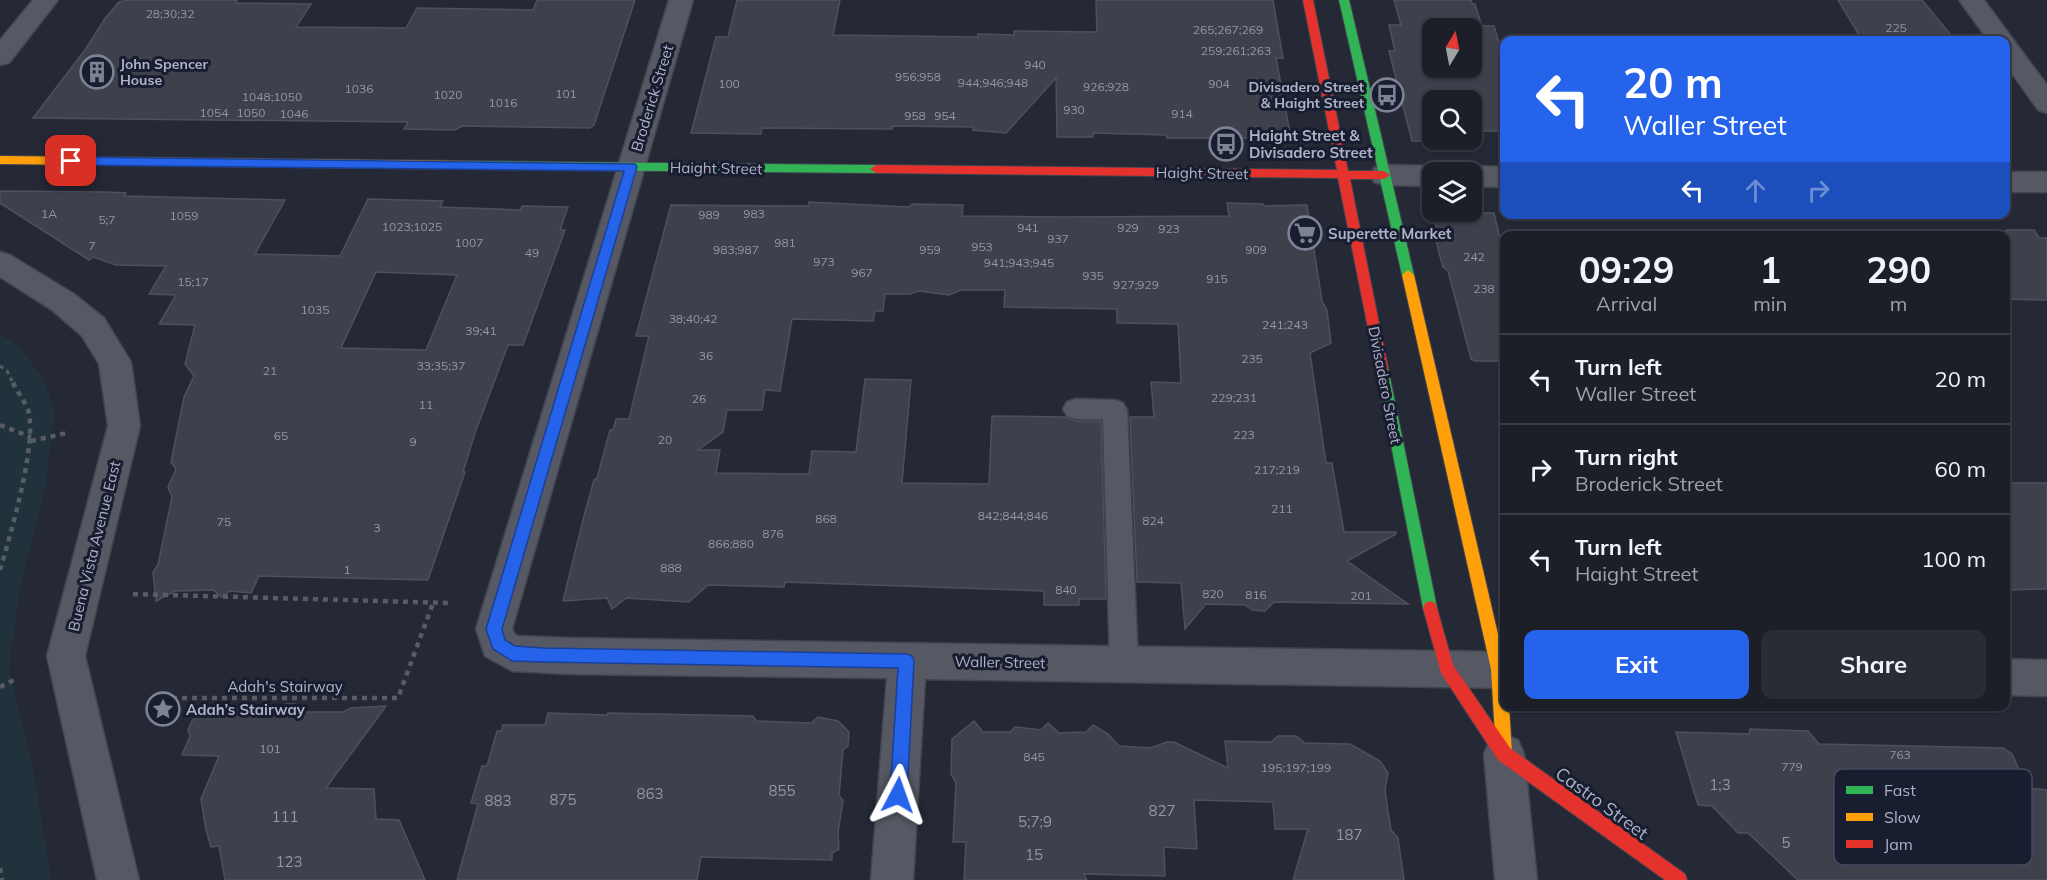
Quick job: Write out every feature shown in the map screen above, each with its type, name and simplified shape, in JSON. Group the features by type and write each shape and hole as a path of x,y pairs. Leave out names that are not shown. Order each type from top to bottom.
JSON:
{"main road":[{"name":"Divisadero Street","path":"1308,0 1432,616 1446,668 1504,754"},
{"name":"Divisadero Street","path":"1344,0 1500,661"},
{"name":"Haight Street","path":"0,160 1384,175"},
{"name":"Divisadero Street","path":"1503,711 1504,754"},
{"name":"Castro Street","path":"1504,754 1679,880"}],"street":[{"path":"0,57 46,0"},
{"name":"Broderick Street","path":"498,644 494,629 681,0"},
{"path":"1971,0 1998,36"},
{"path":"2010,53 2047,104"},
{"name":"Haight Street","path":"1384,175 1422,176"},
{"path":"1482,176 1500,177"},
{"path":"2010,182 2047,182"},
{"name":"Buena Vista Avenue East","path":"0,263 63,302 93,327 115,362 123,426 66,656 118,880"},
{"name":"Waller Street","path":"498,644 512,654 543,655 1500,669"},
{"path":"892,880 907,661"},
{"path":"2010,677 2047,678"},
{"name":"Divisadero Street","path":"1504,754 1516,880"}],"lane":[{"path":"1075,409 1115,410 1124,664"}],"path":[{"path":"0,366 7,371 28,411 31,439 0,570"},
{"path":"0,425 31,439 67,433"},
{"path":"133,594 449,603"},
{"name":"Adah's Stairway","path":"172,698 398,698 433,603"},
{"path":"0,687 14,680"},
{"path":"0,868 2,880"}],"shaded area":[{"path":"0,334 17,346 44,378 54,413 45,490 21,581 9,668 34,776 51,880 0,880"}],"building":[{"path":"128,0 237,0 236,3 311,4 296,27 406,28 417,8 533,10 537,0 635,0 594,125 590,128 462,126 455,130 404,129 408,122 33,118 85,50 106,17 119,2"},
{"path":"737,0 840,0 833,35 978,37 978,34 1014,35 1014,31 1097,32 1096,0 1273,0 1283,58 1276,58 1291,138 1167,138 1166,135 1093,133 1093,137 1057,137 1056,78 1006,133 973,130 973,127 892,126 892,129 762,128 761,134 691,133 716,37 728,37"},
{"path":"1394,0 1471,0 1472,4 1475,4 1479,18 1422,18 1422,78 1482,78 1482,26 1494,26 1500,46 1500,131 1482,131 1482,90 1422,90 1422,141 1412,141 1389,51 1395,51 1389,25 1401,25"},
{"path":"1838,0 1922,0 1952,36 1881,36 1859,35"},
{"path":"0,191 105,192 126,193 124,196 285,200 255,254 340,256 368,199 443,201 440,207 520,210 522,206 568,207 560,230 565,230 523,345 508,345 475,433 463,472 465,472 428,580 259,576 251,593 230,591 221,597 214,590 175,591 156,601 153,572 158,565 172,497 168,487 176,469 171,462 184,397 194,376 185,364 195,325 159,324 176,295 149,294 166,266 116,265 93,257 89,260 0,203","holes":["376,272 457,275 426,350 341,348"]},
{"path":"809,202 909,207 912,204 963,205 962,216 1062,217 1229,216 1227,203 1263,204 1264,206 1307,205 1331,343 1310,353 1326,463 1332,463 1344,532 1396,532 1347,561 1408,604 1274,602 1265,611 1252,610 1245,605 1206,604 1185,629 1181,583 1137,582 1130,417 1154,417 1151,382 1181,383 1178,324 1117,323 1117,309 1004,307 1005,290 961,290 949,295 919,291 910,294 885,294 883,311 875,311 873,321 792,319 780,391 765,390 762,410 727,410 723,432 698,450 720,450 716,473 809,474 812,451 856,452 865,379 911,380 902,483 989,484 992,416 1065,417 1075,421 1101,421 1106,599 1079,599 1079,605 1044,605 1044,591 785,582 784,587 708,585 689,602 626,598 612,609 607,598 563,601 584,516 610,430 613,430 616,419 629,419 649,336 636,336 671,205 809,206"},
{"path":"1482,213 1494,213 1500,238 1500,361 1471,359 1448,271 1443,267 1435,236 1436,222 1482,222"},
{"path":"2034,230 2039,238 2047,238 2047,300 2010,299 2010,231 2006,231"},
{"path":"2010,483 2047,483 2047,589 2010,590"},
{"path":"286,704 295,704 305,712 343,712 351,708 386,706 326,788 374,789 376,819 399,820 425,880 225,880 219,846 211,847 201,799 219,756 182,755 190,736 188,730 192,721 202,710 212,706 273,711"},
{"path":"548,713 753,716 756,721 811,723 818,717 838,721 849,732 848,746 843,750 839,795 843,801 838,832 839,849 832,853 832,860 701,857 697,880 457,880 478,804 471,803 482,766 487,766 497,731 501,731 503,725 545,725"},
{"path":"974,721 983,732 1010,732 1015,727 1041,730 1048,723 1059,733 1086,732 1093,725 1108,734 1119,746 1150,748 1174,742 1228,768 1225,741 1271,742 1278,736 1296,736 1305,743 1350,744 1380,761 1388,773 1385,789 1387,805 1391,830 1398,838 1404,880 1293,880 1308,829 1275,829 1273,802 1194,800 1197,849 1164,847 1165,876 1084,874 1087,880 964,880 966,842 953,842 956,783 951,774 952,739"},
{"path":"1750,729 1808,731 1819,744 2003,748 2012,754 2019,769 1834,769 1834,865 2032,865 2032,788 2047,790 2047,880 1798,880 1748,833 1738,833 1712,806 1698,805 1676,732 1749,734"}],"traffic: fast":[{"path":"1344,0 1408,275"},
{"path":"468,165 876,169"},
{"path":"1382,368 1430,608"}],"traffic: slow":[{"path":"0,160 468,165"},
{"path":"1408,275 1499,669 1500,686"},
{"path":"1502,711 1504,752"}],"traffic: jam":[{"path":"1308,0 1382,368"},
{"path":"876,169 1384,175"},
{"path":"1430,608 1446,668 1504,754 1679,880"}],"place":[{"name":"John Spencer House","path":"97,72"},
{"name":"Divisadero Street & Haight Street","path":"1387,95"},
{"name":"Haight Street & Divisadero Street","path":"1226,144"},
{"name":"Superette Market","path":"1305,233"},
{"name":"Adah’s Stairway","path":"163,709"}],"route":[{"path":"71,161 631,167 494,629 498,644 512,654 907,661 898,795"}]}
